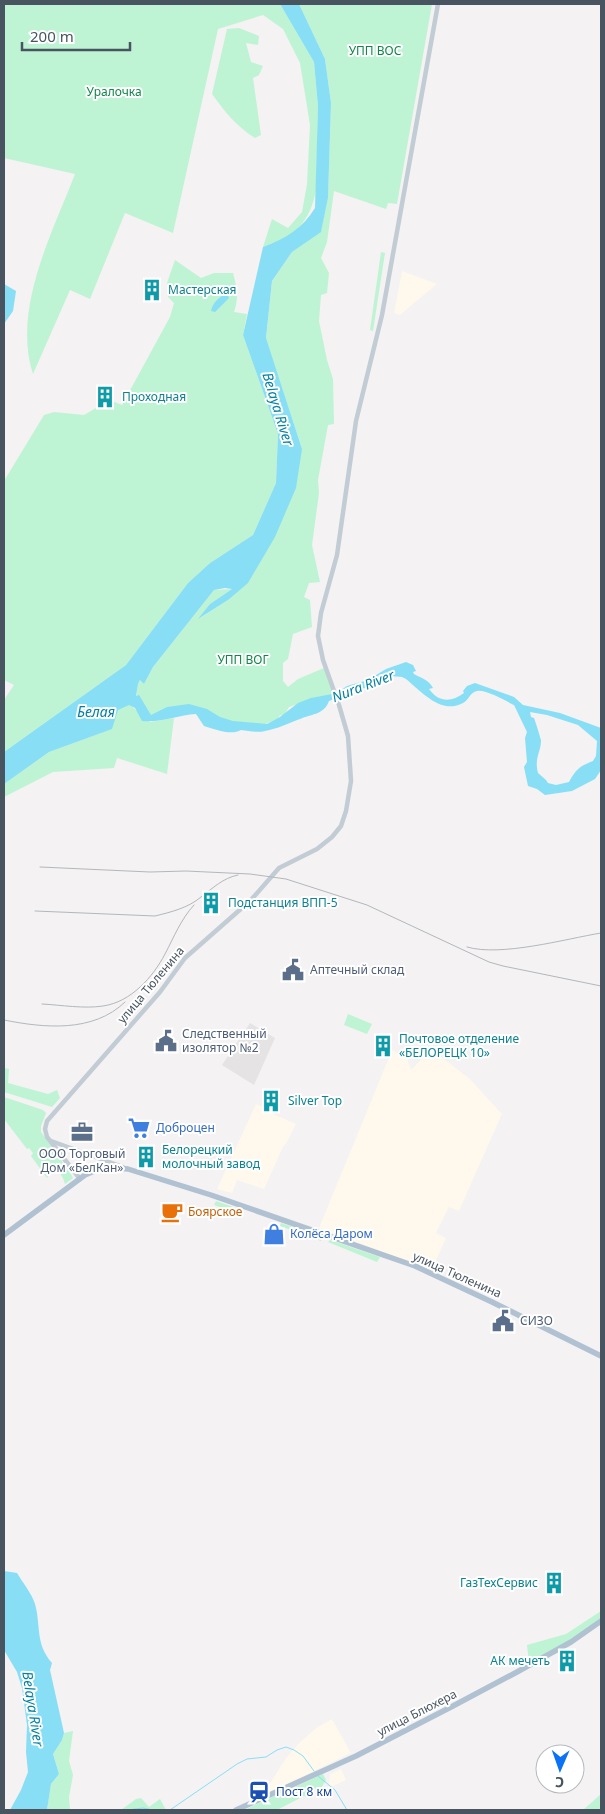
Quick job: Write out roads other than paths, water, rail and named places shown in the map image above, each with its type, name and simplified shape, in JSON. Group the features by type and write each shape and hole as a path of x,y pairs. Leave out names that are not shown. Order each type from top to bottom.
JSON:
{"main road":[{"name":"улица Тюленина","path":"4,1235 80,1179 101,1168 113,1166 128,1168 415,1266 601,1356"},
{"name":"улица Блюхера","path":"236,1810 356,1756 517,1672 570,1642 601,1621"}],"street":[{"name":"улица Тюленина","path":"128,1168 49,1140 45,1131 47,1121 160,992 185,958 251,900 279,868 317,849 332,838 341,826 346,811 351,781 348,736 331,686 318,636 321,613 337,555 356,421 387,289 438,4"},
{"path":"49,1140 80,1179"},
{"path":"95,1156 101,1163 101,1168"}],"water":[{"name":"Белая","path":"280,4 299,4 325,59 331,103 328,198 321,232 292,252 272,281 266,338 302,449 296,488 275,537 248,583 228,600 198,619 210,604 232,589 214,590 153,667 144,684 140,680 136,696 139,695 151,715 167,707 189,704 207,709 220,717 233,721 267,724 298,703 311,698 332,694 347,686 368,680 386,669 406,662 413,665 416,671 413,672 414,674 425,679 433,688 429,689 433,694 441,699 455,698 464,693 463,691 467,686 475,683 514,697 523,705 560,713 601,728 601,770 595,779 572,791 545,795 537,789 528,786 524,767 527,762 525,738 527,732 514,705 496,696 477,691 463,703 447,706 432,700 406,679 391,676 380,684 357,690 329,701 321,712 262,732 241,730 228,732 218,730 204,726 196,714 156,721 142,721 135,708 129,705 118,710 112,729 49,752 4,784 4,752 126,665 188,583 210,563 253,535 276,483 278,434 243,335 263,247 293,232 315,208 318,106 314,62","holes":["530,712 547,715 578,725 597,741 596,756 593,761 579,769 569,782 556,785 548,783 538,773 537,759 541,740 534,718 531,717"]},
{"path":"4,284 16,291 13,311 4,324"},
{"path":"227,294 229,298 215,312 211,311 217,300"},
{"name":"Belaya River","path":"4,1571 17,1573 32,1596 37,1612 39,1634 43,1649 52,1663 50,1670 64,1733 53,1754 59,1774 51,1784 47,1810 10,1810 28,1772 26,1752 27,1725 22,1688 17,1672 4,1650"}],"waterway":[{"path":"170,1810 237,1764 247,1759 266,1757 286,1747 303,1756 314,1771"},
{"path":"318,1776 335,1790 347,1810"},
{"path":"127,1810 143,1808 153,1810"}],"railway":[{"path":"40,867 250,874 286,879 367,905 489,962 601,986"},
{"path":"35,911 155,916 185,907 223,881 238,875"},
{"path":"42,1004 96,1007 113,1004 132,994 147,980 160,963 181,922 194,905"},
{"path":"467,947 481,950 515,949 601,933"},
{"path":"4,1020 35,1025 68,1026 98,1019 112,1012 125,1002"}],"place":[{"name":"Мастерская","path":"152,290"},
{"name":"Проходная","path":"105,397"},
{"name":"Подстанция ВПП-5","path":"211,903"},
{"name":"Аптечный склад","path":"293,970"},
{"name":"Следственный изолятор №2","path":"166,1041"},
{"name":"Почтовое отделение «БЕЛОРЕЦК 10»","path":"383,1046"},
{"name":"Silver Top","path":"271,1101"},
{"name":"Доброцен","path":"139,1128"},
{"name":"ООО Торговый Дом «БелКан»","path":"82,1132"},
{"name":"Белорецкий молочный завод","path":"146,1157"},
{"name":"Боярское","path":"172,1212"},
{"name":"Колёса Даром","path":"274,1234"},
{"name":"СИЗО","path":"503,1321"},
{"name":"ГазТехСервис","path":"554,1583"},
{"name":"АК мечеть","path":"567,1661"},
{"name":"Пост 8 км","path":"259,1792"}],"park label":[{"name":"УПП ВОС","path":"375,51"},
{"name":"Уралочка","path":"114,92"},
{"name":"УПП ВОГ","path":"243,660"}],"water label":[{"name":"Nura River","path":"363,686"}]}
